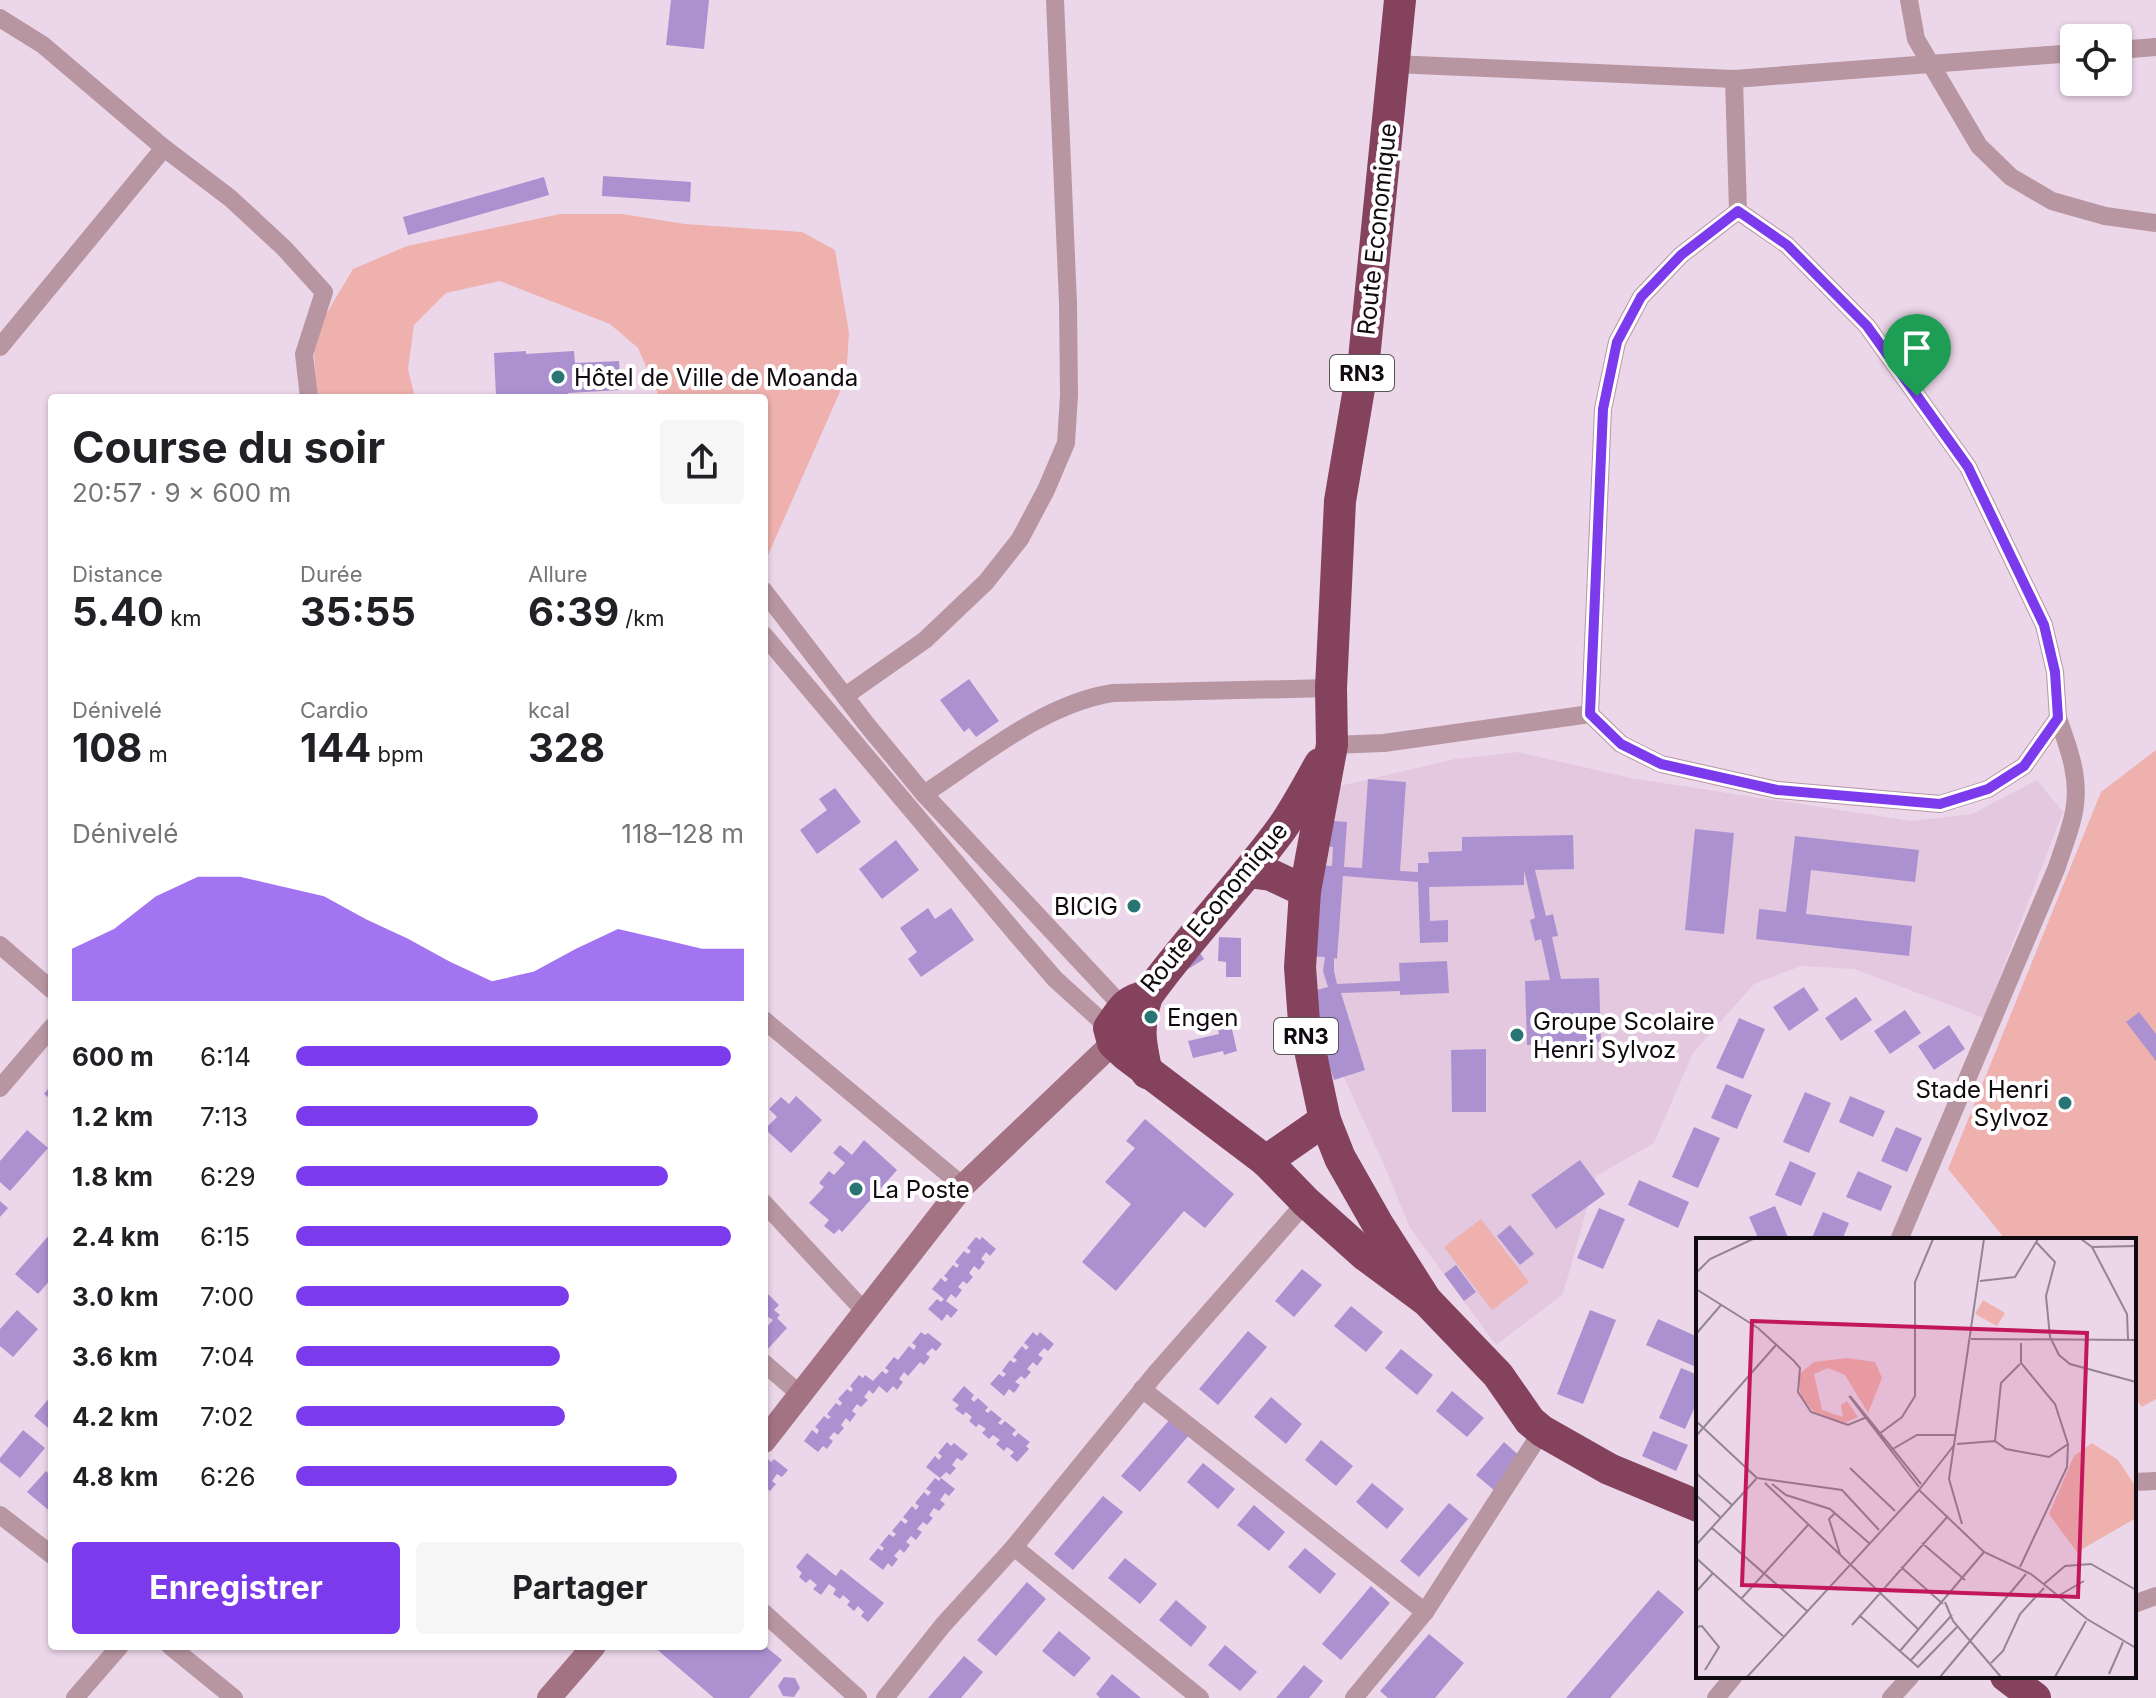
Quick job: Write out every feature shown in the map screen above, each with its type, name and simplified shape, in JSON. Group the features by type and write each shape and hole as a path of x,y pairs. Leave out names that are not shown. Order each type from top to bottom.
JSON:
{"highway":[{"name":"Route Economique","path":"1400,0 1364,359 1340,501 1331,688 1332,745 1305,891 1300,967 1304,1022 1325,1120 1353,1184 1426,1300"},
{"name":"Route Economique","path":"1332,745 1281,829 1123,1019 1147,1073 1266,1161 1365,1255 1426,1300 1498,1375 1530,1421 1542,1431 1609,1469 1696,1505"},
{"path":"1248,872 1271,875 1305,891"},
{"path":"1123,1019 1139,1024 1147,1073"},
{"path":"1266,1161 1325,1120"},
{"path":"1306,1202 1353,1184"}],"street":[{"path":"845,696 925,640 986,582 1020,539 1066,443 1068,303 1055,0"},
{"path":"1909,0 1916,39 1930,64 1979,146 2011,177 2052,201 2105,216 2156,223"},
{"path":"0,18 43,45 164,148 230,198 284,248 324,292 304,354 309,394"},
{"path":"2132,49 2156,47"},
{"path":"1393,64 1734,79 2060,54"},
{"path":"1734,79 1738,211"},
{"path":"0,347 164,148"},
{"path":"1738,211 1681,255 1641,297 1617,342 1603,409 1590,714 1621,744 1661,764 1777,790 1940,804 1988,789 2024,766 2058,718"},
{"path":"1738,211 1787,245 1867,326 1968,467 2044,625 2055,672 2058,718 2072,757 2076,783 2075,808 2057,867 1900,1238"},
{"path":"768,596 924,794 1123,1019"},
{"path":"768,640 1055,979 1123,1019"},
{"path":"924,794 1043,717 1089,696 1331,688"},
{"path":"1332,745 1384,743 1590,714"},
{"path":"0,945 48,987"},
{"path":"768,1436 963,1186 1123,1019"},
{"path":"768,1023 963,1186"},
{"path":"0,1088 48,1032"},
{"path":"885,1698 943,1625 1014,1547 1142,1389 1306,1202"},
{"path":"768,1207 866,1313"},
{"path":"768,1366 801,1395"},
{"path":"1142,1389 1425,1612"},
{"path":"1354,1698 1425,1612 1542,1431"},
{"path":"2136,1482 2156,1481"},
{"path":"0,1515 48,1552"},
{"path":"1014,1547 1200,1698"},
{"path":"2136,1603 2156,1596"},
{"path":"768,1617 858,1698"},
{"path":"75,1698 117,1650"},
{"path":"175,1650 234,1698"},
{"path":"549,1698 591,1650"},
{"path":"1716,1698 1732,1678"},
{"path":"1891,1698 1909,1678"}],"shaded area":[{"path":"560,214 622,214 685,224 802,232 835,250 849,333 846,378 768,555 768,394 658,394 638,348 610,324 500,281 446,293 414,325 408,369 414,394 317,394 313,336 353,269 407,246"},
{"name":"Stade Henri Sylvoz","path":"2156,750 2156,1399 2142,1407 2136,1400 2136,1238 2004,1238 1948,1169 2101,792"},
{"name":"Groupe Scolaire Henri Sylvoz","path":"1518,752 1631,778 1911,821 1972,814 2037,780 2063,812 1984,1018 1854,969 1801,966 1754,984 1693,1053 1654,1143 1596,1176 1563,1294 1496,1345 1410,1228 1295,971 1310,793 1455,759"},
{"path":"1481,1219 1529,1282 1492,1310 1444,1247"}],"building":[{"path":"671,0 709,0 704,49 666,45"},
{"path":"603,176 691,182 690,202 602,196"},
{"path":"544,177 549,195 408,235 403,217"},
{"name":"Hôtel de Ville de Moanda","path":"574,351 575,363 619,361 621,390 496,394 494,353"},
{"path":"969,679 999,721 976,737 969,728 964,732 940,700"},
{"path":"1368,779 1406,782 1400,871 1418,872 1418,863 1429,863 1428,852 1462,851 1462,837 1573,835 1574,869 1535,870 1546,916 1553,914 1558,936 1552,937 1561,979 1599,978 1601,1042 1527,1045 1525,981 1550,980 1541,939 1535,941 1530,920 1535,918 1524,870 1524,885 1429,887 1430,921 1448,920 1448,942 1420,943 1418,882 1343,876 1337,959 1334,958 1337,984 1400,981 1399,963 1447,961 1449,993 1341,993 1365,1070 1334,1080 1306,993 1328,987 1323,971 1325,957 1304,956 1311,865 1332,866 1333,847 1319,846 1321,820 1347,822 1344,867 1362,868"},
{"path":"835,788 861,822 817,854 800,830 827,810 819,799"},
{"path":"1695,829 1734,833 1724,934 1685,930"},
{"path":"1795,836 1919,850 1915,882 1811,870 1806,914 1912,926 1909,956 1756,939 1759,909 1786,912"},
{"path":"896,840 919,870 882,899 859,869"},
{"path":"928,908 935,919 951,908 974,940 921,977 908,959 917,952 900,928"},
{"path":"1219,937 1241,938 1241,977 1226,977 1226,962 1218,961"},
{"path":"1196,947 1204,959 1182,973"},
{"path":"1804,987 1819,1010 1789,1031 1773,1007"},
{"path":"1856,997 1872,1020 1841,1041 1825,1018"},
{"path":"1905,1010 1921,1033 1890,1054 1874,1031"},
{"path":"2139,1012 2156,1034 2156,1061 2126,1022"},
{"path":"1739,1018 1765,1029 1743,1079 1716,1068"},
{"path":"1231,1025 1237,1051 1193,1058 1188,1041 1219,1034 1218,1028"},
{"path":"1949,1025 1965,1049 1934,1070 1918,1046"},
{"path":"1486,1049 1486,1112 1452,1112 1451,1050"},
{"path":"1726,1084 1752,1095 1737,1129 1711,1118"},
{"path":"1805,1092 1831,1103 1809,1153 1783,1142"},
{"path":"796,1096 822,1120 791,1153 768,1132 768,1126 777,1117 769,1109 781,1097 789,1104"},
{"path":"1850,1096 1885,1111 1873,1137 1839,1122"},
{"path":"1145,1119 1234,1194 1205,1228 1184,1211 1116,1291 1082,1262 1131,1204 1105,1182 1135,1148 1126,1141"},
{"path":"1694,1127 1720,1138 1698,1188 1672,1177"},
{"path":"1896,1127 1922,1138 1907,1172 1881,1161"},
{"path":"27,1130 48,1148 10,1191 0,1182 0,1161"},
{"path":"864,1140 897,1170 842,1232 839,1229 834,1234 824,1226 829,1220 809,1203 824,1187 819,1183 829,1171 834,1175 845,1163 833,1153 840,1145 852,1155"},
{"path":"1580,1160 1605,1194 1556,1229 1531,1195"},
{"path":"1790,1161 1816,1173 1801,1206 1775,1195"},
{"path":"1858,1171 1892,1186 1881,1211 1846,1197"},
{"path":"1639,1180 1689,1202 1678,1228 1628,1205"},
{"path":"0,1201 8,1208 0,1217"},
{"path":"1775,1206 1788,1238 1758,1238 1749,1217"},
{"path":"1599,1208 1625,1219 1603,1269 1577,1258"},
{"path":"1823,1212 1849,1223 1843,1238 1812,1238"},
{"path":"1510,1225 1534,1254 1520,1265 1497,1236"},
{"path":"48,1237 48,1283 38,1294 15,1274"},
{"path":"976,1237 980,1240 982,1237 996,1249 990,1256 986,1252 981,1259 985,1262 979,1270 974,1266 969,1273 973,1277 967,1284 963,1281 958,1287 962,1290 956,1298 951,1294 946,1301 958,1310 951,1318 947,1314 942,1321 928,1309 937,1299 941,1302 944,1299 932,1289 941,1278 945,1282 948,1279 944,1276 953,1265 957,1268 959,1265 955,1262 964,1251 968,1254 971,1251 967,1248"},
{"path":"1456,1265 1476,1292 1464,1301 1444,1274"},
{"path":"1302,1269 1322,1285 1294,1317 1275,1301"},
{"path":"768,1294 779,1305 774,1310 787,1328 768,1349 768,1326 773,1320 768,1317"},
{"path":"1351,1306 1383,1332 1366,1352 1334,1326"},
{"path":"17,1310 38,1329 13,1357 0,1346 0,1329"},
{"path":"1590,1310 1616,1320 1583,1404 1557,1394"},
{"path":"1658,1319 1696,1336 1696,1367 1646,1345"},
{"path":"1248,1331 1267,1347 1218,1405 1199,1389"},
{"path":"921,1332 925,1335 928,1333 942,1344 936,1351 932,1348 926,1354 930,1357 924,1365 920,1362 908,1376 904,1372 899,1379 903,1382 897,1390 893,1386 887,1393 879,1386 873,1394 869,1390 864,1397 868,1400 861,1407 857,1404 852,1411 856,1414 850,1422 846,1418 841,1425 844,1428 838,1435 834,1432 829,1438 833,1441 827,1449 823,1446 818,1452 804,1441 812,1430 817,1434 819,1430 815,1427 824,1416 828,1419 831,1417 827,1414 836,1403 840,1406 842,1403 838,1399 847,1389 851,1392 853,1389 850,1386 859,1375 873,1381 882,1371 886,1374 889,1371 885,1368 894,1357 898,1360 909,1346 914,1350 916,1346 912,1343"},
{"path":"1033,1332 1037,1336 1040,1332 1054,1344 1038,1355 1043,1358 1037,1366 1033,1362 1027,1369 1031,1372 1025,1379 1021,1376 1015,1382 1020,1385 1014,1393 1009,1389 1004,1396 990,1384 999,1374 1003,1377 1006,1374 1002,1371 1010,1360 1014,1363 1017,1360 1013,1357 1022,1346 1026,1350 1029,1347 1024,1343"},
{"path":"1401,1349 1433,1375 1417,1395 1385,1368"},
{"path":"1681,1368 1696,1374 1696,1404 1685,1429 1659,1418"},
{"path":"964,1386 974,1395 971,1399 974,1402 978,1398 988,1407 985,1411 988,1413 991,1410 1002,1419 998,1423 1001,1425 1005,1421 1016,1430 1012,1434 1015,1437 1018,1433 1030,1442 1026,1446 1029,1449 1017,1462 1010,1456 1014,1452 1007,1447 1004,1451 996,1444 1000,1440 993,1435 989,1439 982,1433 986,1429 979,1424 976,1427 969,1421 972,1417 955,1409 959,1405 952,1400"},
{"path":"1452,1391 1484,1418 1467,1437 1436,1411"},
{"path":"1271,1397 1302,1424 1286,1444 1254,1417"},
{"path":"48,1400 48,1428 34,1416"},
{"path":"1171,1418 1190,1434 1140,1492 1121,1476"},
{"path":"23,1430 45,1448 20,1478 0,1462 0,1458"},
{"path":"1653,1431 1688,1445 1676,1471 1642,1456"},
{"path":"1321,1440 1353,1466 1336,1486 1305,1460"},
{"path":"947,1442 951,1446 954,1443 968,1454 962,1461 957,1458 952,1465 956,1468 950,1475 946,1472 940,1478 926,1467 935,1456 939,1460 942,1456 938,1453"},
{"path":"1504,1442 1523,1459 1495,1491 1476,1475"},
{"path":"768,1459 771,1462 774,1459 788,1470 782,1477 777,1474 772,1481 776,1484 770,1491"},
{"path":"1203,1463 1235,1489 1218,1509 1187,1482"},
{"path":"46,1471 48,1473 48,1510 27,1492"},
{"path":"935,1478 939,1481 941,1478 955,1489 949,1496 945,1493 940,1500 945,1504 939,1511 934,1508 929,1515 933,1518 917,1529 922,1532 916,1540 911,1536 906,1542 910,1545 904,1553 900,1549 894,1556 898,1559 892,1567 888,1563 883,1570 869,1559 878,1548 882,1551 884,1548 880,1545 889,1534 893,1537 896,1534 892,1531 901,1520 905,1524 908,1521 903,1517 912,1506 916,1510 919,1506 915,1503 924,1492 928,1496 931,1492 926,1489"},
{"path":"1372,1483 1404,1509 1387,1529 1356,1502"},
{"path":"1103,1496 1123,1512 1073,1570 1054,1554"},
{"path":"1449,1503 1468,1519 1419,1577 1400,1561"},
{"path":"1254,1505 1285,1532 1269,1551 1237,1525"},
{"path":"1305,1548 1336,1574 1320,1594 1288,1567"},
{"path":"807,1553 836,1576 841,1569 884,1603 868,1622 861,1616 864,1612 858,1606 854,1611 843,1595 840,1599 833,1594 836,1589 829,1584 821,1595 813,1589 817,1585 810,1579 806,1583 799,1577 802,1573 796,1567"},
{"path":"1125,1558 1157,1584 1140,1604 1108,1578"},
{"path":"1027,1582 1046,1599 996,1656 977,1640"},
{"path":"1371,1586 1390,1603 1341,1660 1322,1644"},
{"path":"1658,1590 1684,1612 1610,1698 1566,1698"},
{"path":"1176,1600 1207,1627 1191,1647 1159,1620"},
{"path":"1059,1631 1091,1658 1074,1677 1042,1651"},
{"path":"1429,1634 1464,1663 1435,1698 1388,1698 1380,1691"},
{"path":"1225,1645 1257,1672 1240,1691 1208,1665"},
{"path":"768,1648 782,1660 749,1698 714,1698 658,1650"},
{"path":"964,1656 983,1672 961,1698 928,1698"},
{"path":"1304,1665 1323,1681 1309,1698 1276,1698"},
{"path":"1112,1674 1141,1698 1100,1698 1096,1694"},
{"path":"784,1677 795,1678 800,1688 794,1697 783,1696 778,1686"}],"place":[{"name":"Hôtel de Ville de Moanda","path":"558,377"},
{"name":"BICIG","path":"1134,906"},
{"name":"Engen","path":"1151,1017"},
{"name":"Groupe Scolaire Henri Sylvoz","path":"1517,1035"},
{"name":"Stade Henri Sylvoz","path":"2065,1103"},
{"name":"La Poste","path":"856,1189"}],"route":[{"path":"1738,211 1787,245 1867,326 1917,396 1968,467 2044,625 2055,672 2058,718 2024,766 1988,789 1940,804 1777,790 1661,764 1621,744 1590,714 1596,538 1603,409 1617,342 1641,297 1681,255 1738,211"}]}
